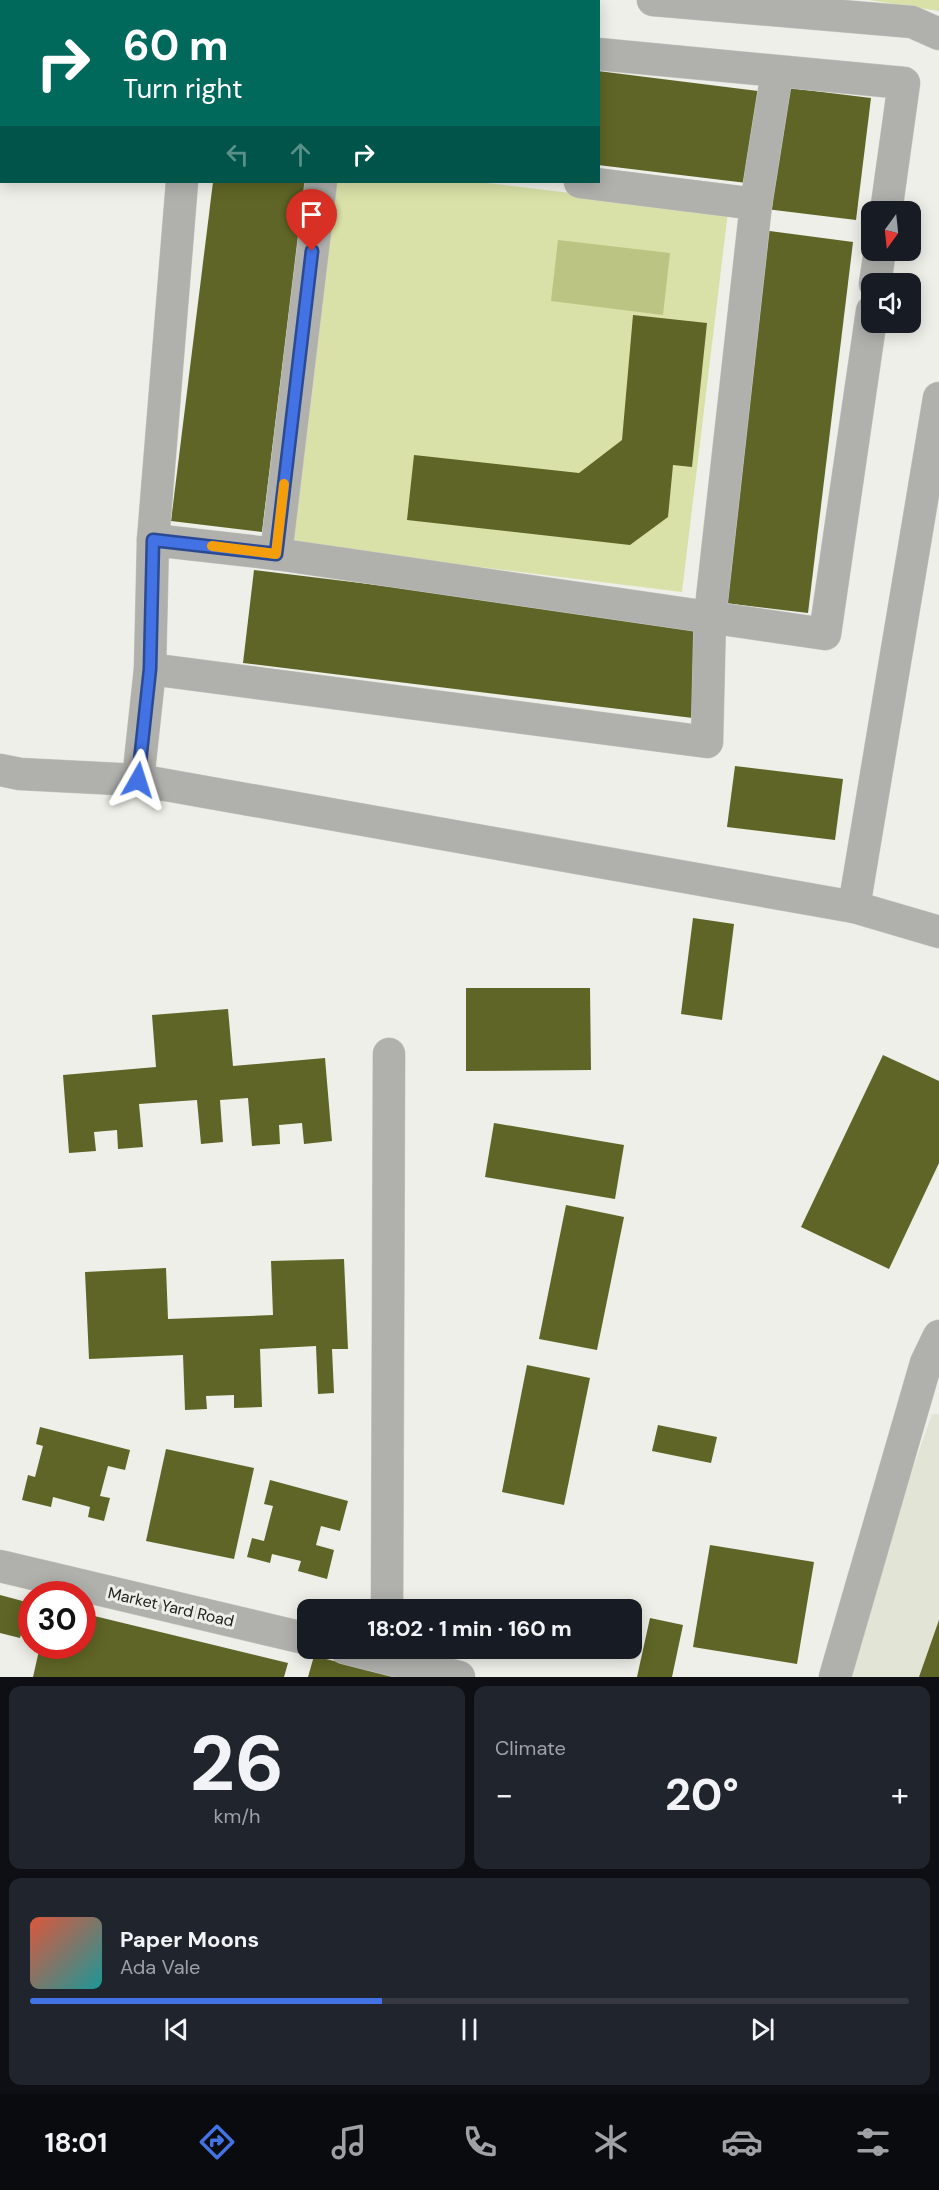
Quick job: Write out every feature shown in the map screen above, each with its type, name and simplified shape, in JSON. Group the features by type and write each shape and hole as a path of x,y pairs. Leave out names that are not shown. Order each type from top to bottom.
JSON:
{"street":[{"path":"653,0 912,22 939,34"},
{"path":"600,54 904,83 888,201"},
{"path":"150,669 707,742 710,616 756,204 777,72"},
{"path":"138,780 150,669 153,540 182,183"},
{"path":"276,554 321,183"},
{"path":"588,183 756,204"},
{"path":"153,540 276,554 825,634 869,333"},
{"path":"854,906 939,398"},
{"path":"0,770 20,774 138,780 854,906 939,932"},
{"path":"387,1599 389,1054"},
{"path":"835,1677 935,1356"},
{"name":"Market Yard Road","path":"0,1566 297,1637"},
{"path":"403,1659 459,1677"}],"shaded area":[{"path":"869,0 939,0 939,11"},
{"path":"337,183 487,183 728,212 682,592 293,544"},
{"path":"558,240 670,253 663,315 551,301"},
{"path":"932,1414 939,1414 939,1677 840,1677"}],"building":[{"path":"600,71 766,92 755,184 600,165"},
{"path":"781,87 871,98 856,220 766,209"},
{"path":"213,183 305,183 262,532 171,521"},
{"path":"762,230 853,242 808,613 717,602"},
{"path":"633,315 707,323 692,467 673,465 668,517 630,545 407,520 414,455 579,473 622,440"},
{"path":"254,570 704,625 693,718 243,663"},
{"path":"735,766 843,779 835,840 727,827"},
{"path":"693,918 734,924 722,1020 681,1014"},
{"path":"466,988 590,988 591,1070 466,1071"},
{"path":"228,1009 233,1066 325,1058 332,1141 304,1144 302,1123 279,1125 280,1144 252,1146 248,1098 220,1100 223,1142 201,1144 197,1100 139,1104 143,1147 118,1149 117,1130 94,1132 96,1151 69,1153 63,1075 156,1067 152,1015"},
{"path":"883,1055 939,1081 939,1163 889,1269 801,1227"},
{"path":"494,1123 624,1145 615,1199 485,1177"},
{"path":"566,1205 624,1217 597,1350 539,1339"},
{"path":"344,1259 348,1349 332,1349 334,1393 318,1394 316,1346 260,1349 262,1407 234,1408 234,1395 206,1396 207,1409 185,1410 183,1355 89,1359 85,1272 166,1268 168,1319 273,1315 271,1261"},
{"path":"527,1365 590,1378 564,1505 502,1492"},
{"path":"658,1425 717,1437 711,1463 652,1451"},
{"path":"40,1427 130,1450 125,1470 108,1466 100,1496 110,1498 104,1521 88,1517 90,1507 53,1497 51,1507 22,1500 28,1475 35,1477 43,1446 36,1444"},
{"path":"166,1449 254,1468 234,1559 146,1541"},
{"path":"270,1480 348,1501 340,1531 321,1526 316,1545 334,1550 327,1579 298,1571 301,1561 272,1554 270,1563 247,1557 252,1538 264,1541 273,1506 264,1504"},
{"path":"710,1545 814,1562 797,1664 693,1647"},
{"path":"0,1595 18,1600 18,1638 0,1633"},
{"path":"96,1616 288,1663 284,1677 33,1677 37,1659 96,1659"},
{"path":"650,1618 683,1625 672,1677 637,1677"},
{"path":"939,1620 939,1677 919,1677"},
{"path":"313,1659 326,1659 395,1676 395,1677 308,1677"}],"slow traffic":[{"path":"212,546 276,554 284,484"}],"route":[{"path":"138,780 150,669 153,540 276,554 312,251"}]}
